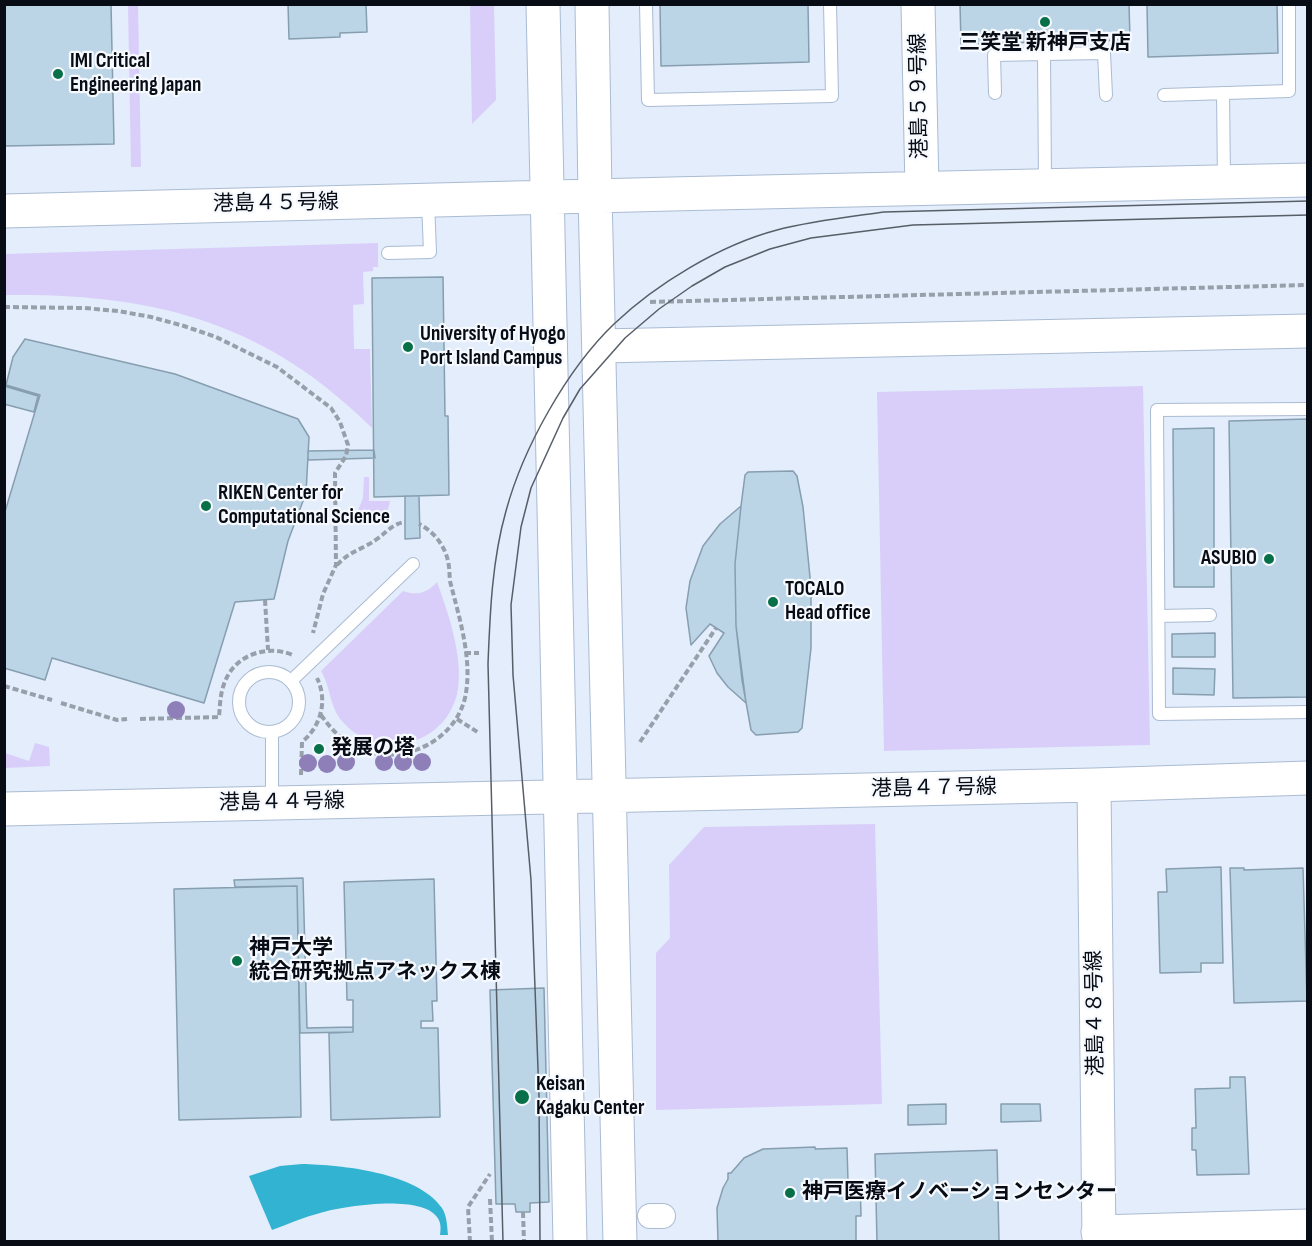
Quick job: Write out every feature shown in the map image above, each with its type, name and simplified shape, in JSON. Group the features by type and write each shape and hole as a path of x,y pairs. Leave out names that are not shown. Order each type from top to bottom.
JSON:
{"street":[{"path":"543,4 570,1242"},
{"path":"592,4 620,1242"},
{"name":"港島５９号線","path":"918,4 922,188"},
{"name":"港島４５号線","path":"4,211 595,195 1308,180"},
{"path":"600,346 1308,331"},
{"name":"港島４７号線","path":"560,797 1308,778"},
{"name":"港島４８号線","path":"1094,785 1099,1237"},
{"name":"港島４４号線","path":"4,810 560,797"},
{"path":"1099,1237 1308,1226"}],"lane":[{"path":"646,4 648,100 832,96 830,4"},
{"path":"1164,95 1289,91 1289,4"},
{"path":"995,93 994,55 1104,53 1106,95"},
{"path":"1044,54 1045,185"},
{"path":"1223,93 1224,181"},
{"path":"388,253 430,252 428,201"},
{"path":"1308,409 1157,410 1159,714 1308,712"},
{"path":"291,681 412,564"},
{"path":"1159,616 1210,615"},
{"path":"265,672 283,675 291,681 299,695 298,712 288,725 272,732 254,728 247,722 240,705 243,687 249,680 265,672"},
{"path":"272,732 272,803"}],"path":[{"path":"650,302 1308,285"},
{"path":"4,307 84,308 152,317 226,341 277,367 305,387 331,408 348,445 346,456 336,473 336,565"},
{"path":"307,641 313,634 323,594 336,565 346,555 378,538 390,527 405,522"},
{"path":"321,715 333,731 350,743 368,751 388,754 408,752 427,745 444,734 457,719 462,708 466,687 467,665 449,578 449,567 437,537 419,524"},
{"path":"265,600 268,650"},
{"path":"640,742 717,628"},
{"path":"294,655 300,648"},
{"path":"465,653 478,653"},
{"path":"4,686 52,700"},
{"path":"62,703 117,720 127,719"},
{"path":"140,719 219,717"},
{"path":"457,719 479,733"},
{"path":"301,775 302,742"},
{"path":"470,1242 468,1207 490,1174"},
{"path":"490,1199 492,1242"},
{"path":"523,1212 524,1242"}],"shaded area":[{"path":"128,5 138,5 141,167 131,167"},
{"path":"470,5 494,5 496,100 472,124"},
{"path":"378,243 378,267 373,267 373,271 363,272 364,304 353,305 354,349 370,349 372,428 332,391 290,362 248,338 204,321 158,308 109,300 5,295 5,254"},
{"path":"1143,386 1150,745 884,751 877,392"},
{"path":"364,477 369,477 369,501 390,501 387,513 372,521 357,513 363,498"},
{"path":"437,582 450,620 458,663 458,689 452,708 441,724 427,735 410,742 392,745 374,742 357,734 342,721 332,703 321,671 403,591 422,592"},
{"path":"35,743 49,747 50,766 5,768 5,753 29,761"},
{"path":"875,824 882,1104 656,1110 656,953 670,938 669,865 704,827"}],"water":[{"path":"302,1164 357,1169 415,1186 442,1208 446,1217 448,1235 440,1235 439,1221 428,1210 399,1204 363,1205 331,1210 272,1230 249,1176 280,1166"}],"building":[{"name":"IMI Critical Engineering Japan","path":"4,4 111,4 114,144 4,146"},
{"path":"288,4 366,4 367,32 340,33 340,37 289,39"},
{"path":"660,4 808,4 809,62 661,66"},
{"name":"三笑堂 新神戸支店","path":"960,4 1129,4 1130,40 961,44"},
{"path":"1147,4 1277,4 1278,53 1148,57"},
{"name":"University of Hyogo Port Island Campus","path":"443,277 445,416 448,416 449,495 374,497 372,278"},
{"path":"25,339 175,374 298,419 309,437 306,493 288,541 274,599 235,602 204,703 52,658 45,680 4,668 4,515 40,395 6,385 13,357"},
{"path":"4,386 38,396 34,412 4,404"},
{"name":"ASUBIO","path":"1308,419 1308,697 1233,698 1229,421"},
{"path":"1214,428 1214,587 1174,587 1173,429"},
{"path":"374,450 375,458 308,460 308,451"},
{"name":"TOCALO Head office","path":"793,471 797,476 803,507 811,587 811,648 802,728 798,732 756,735 751,730 736,626 735,564 745,475 748,472"},
{"path":"405,496 419,496 420,538 405,539"},
{"path":"741,506 735,564 736,626 746,703 728,687 717,673 709,656 724,633 710,624 691,645 686,608 690,581 703,546 720,524"},
{"path":"1215,633 1215,657 1172,657 1172,634"},
{"path":"1173,668 1215,669 1214,695 1173,694"},
{"path":"1221,867 1223,963 1201,963 1201,972 1160,973 1158,892 1167,892 1166,869"},
{"path":"1230,868 1244,868 1244,870 1303,868 1307,1001 1234,1003"},
{"path":"303,878 307,1028 353,1027 353,1032 300,1033 297,886 235,887 234,880"},
{"path":"434,879 437,1001 432,1001 433,1021 421,1021 421,1028 438,1028 440,1117 331,1120 329,1033 353,1032 353,1000 347,1000 344,882"},
{"name":"神戸大学 統合研究拠点アネックス棟","path":"297,886 301,1117 179,1120 174,889"},
{"path":"544,988 549,1202 530,1203 530,1212 516,1212 515,1204 496,1204 490,990"},
{"path":"1230,1077 1245,1077 1249,1174 1197,1175 1196,1150 1192,1150 1192,1128 1196,1128 1195,1089 1230,1088"},
{"path":"946,1104 946,1124 908,1125 908,1105"},
{"path":"1001,1104 1040,1104 1041,1121 1001,1122"},
{"name":"神戸医療イノベーションセンター","path":"815,1147 815,1149 847,1148 848,1181 860,1180 861,1216 856,1216 856,1242 718,1242 717,1208 728,1173 731,1173 744,1158 763,1149"},
{"path":"997,1150 999,1242 877,1242 875,1154"}],"tram line":[{"path":"503,1242 488,664 492,587 501,530 523,462 549,411 580,363 614,324 669,281 733,245 790,227 884,212 1308,201"},
{"path":"540,1242 539,1096 531,880 513,675 511,605 521,527 531,488 563,418 580,389 625,338 659,309 692,286 725,267 770,249 811,238 913,225 1308,215"}],"place":[{"name":"三笑堂 新神戸支店","path":"1045,22"},
{"name":"IMI Critical Engineering Japan","path":"58,74"},
{"name":"University of Hyogo Port Island Campus","path":"408,347"},
{"name":"RIKEN Center for Computational Science","path":"206,506"},
{"name":"ASUBIO","path":"1269,559"},
{"name":"TOCALO Head office","path":"773,602"},
{"name":"発展の塔","path":"319,749"},
{"name":"神戸大学 統合研究拠点アネックス棟","path":"237,961"},
{"name":"Keisan Kagaku Center","path":"522,1097"},
{"name":"神戸医療イノベーションセンター","path":"790,1193"}]}
